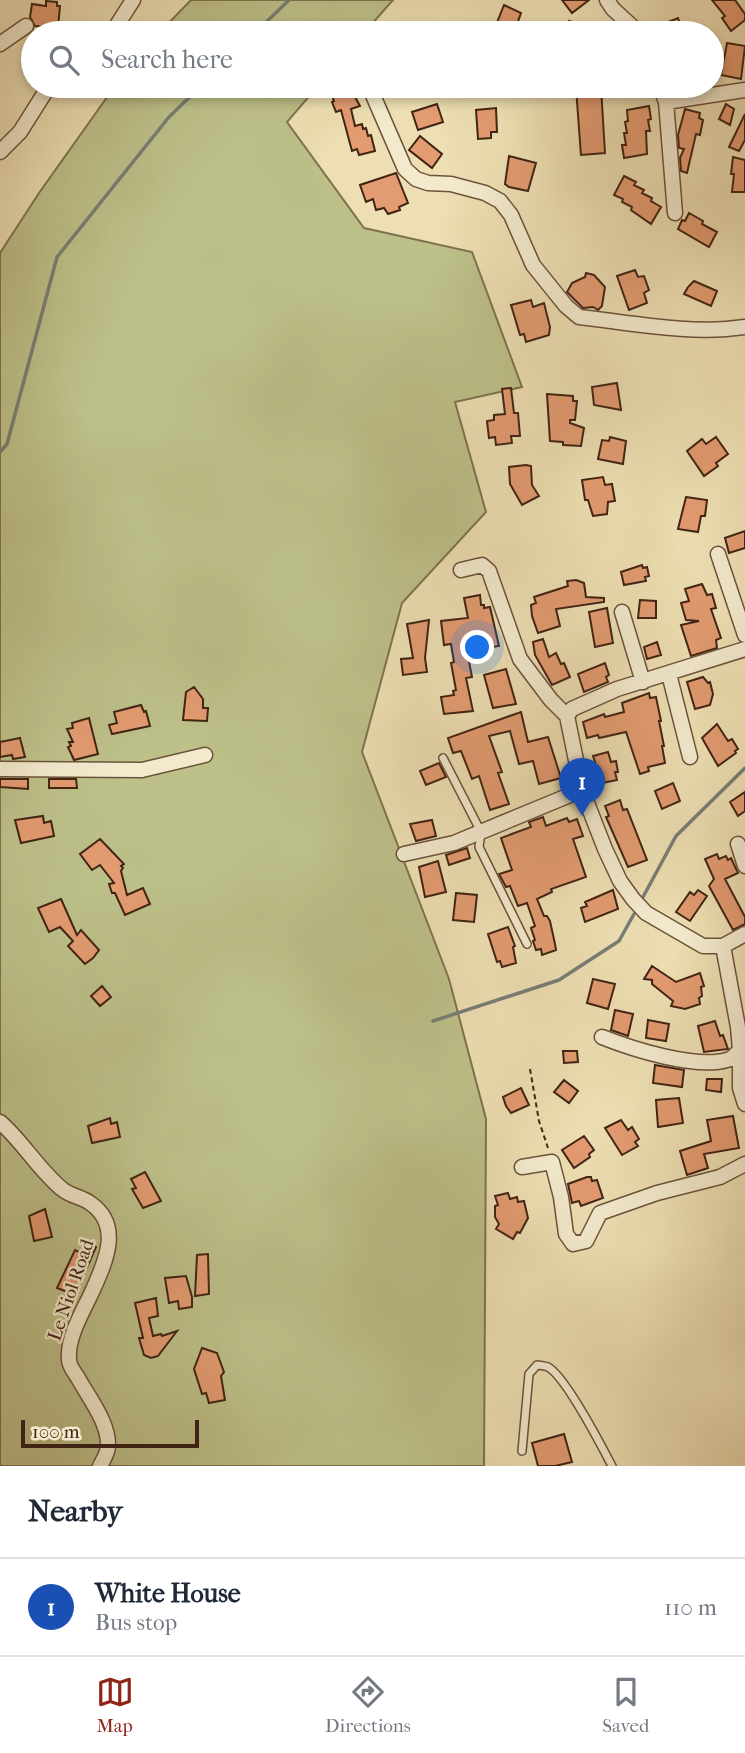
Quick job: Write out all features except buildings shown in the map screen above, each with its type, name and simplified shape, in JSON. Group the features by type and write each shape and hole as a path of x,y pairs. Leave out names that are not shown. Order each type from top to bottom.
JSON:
{"street":[{"path":"120,21 133,0"},
{"path":"607,0 612,9 626,21"},
{"path":"0,44 21,29"},
{"path":"724,93 745,90"},
{"path":"0,152 20,132 41,98"},
{"path":"374,98 405,169 416,179 474,190 500,201 511,215 533,265 566,306 579,317 686,329 731,331 745,327"},
{"path":"664,98 675,213"},
{"path":"666,102 692,98"},
{"path":"718,554 745,635"},
{"path":"461,570 482,565 489,571 520,659 551,701 567,716 582,790 604,849 620,881 646,914 703,946 723,946 745,934"},
{"path":"622,612 643,682"},
{"path":"567,716 572,709 617,689 745,649"},
{"path":"669,674 690,757"},
{"path":"0,769 142,770 205,755"},
{"path":"404,854 454,843 582,790"},
{"path":"738,844 745,866"},
{"path":"723,946 738,1027 740,1088 745,1104"},
{"path":"601,1037 642,1053 710,1062 730,1060 740,1050"},
{"name":"Le Niol Road","path":"0,1122 34,1162 64,1191 91,1203 104,1217 110,1232 108,1252 79,1320 70,1345 68,1362 102,1421 108,1448 100,1466"},
{"path":"522,1167 552,1162 561,1197 566,1234 573,1244 586,1241 600,1213 657,1193 720,1177 745,1164"}],"lane":[{"path":"443,758 481,832 479,847 527,944"},
{"path":"522,1451 529,1374 537,1365 547,1367 558,1377 612,1466"}],"path":[{"path":"530,1069 539,1121 552,1162"}],"green space":[{"path":"191,0 393,0 375,21 171,21"},
{"path":"106,98 308,98 287,122 364,228 472,252 522,387 455,402 486,512 402,603 362,752 449,979 486,1119 484,1466 0,1466 0,253"}],"waterway":[{"path":"267,21 289,0"},
{"path":"0,452 7,444 57,257 169,117 189,98"},
{"path":"643,897 676,836 745,768"},
{"path":"433,1021 559,980 619,941 634,914"}],"place":[{"name":"White House","path":"582,816"}]}
